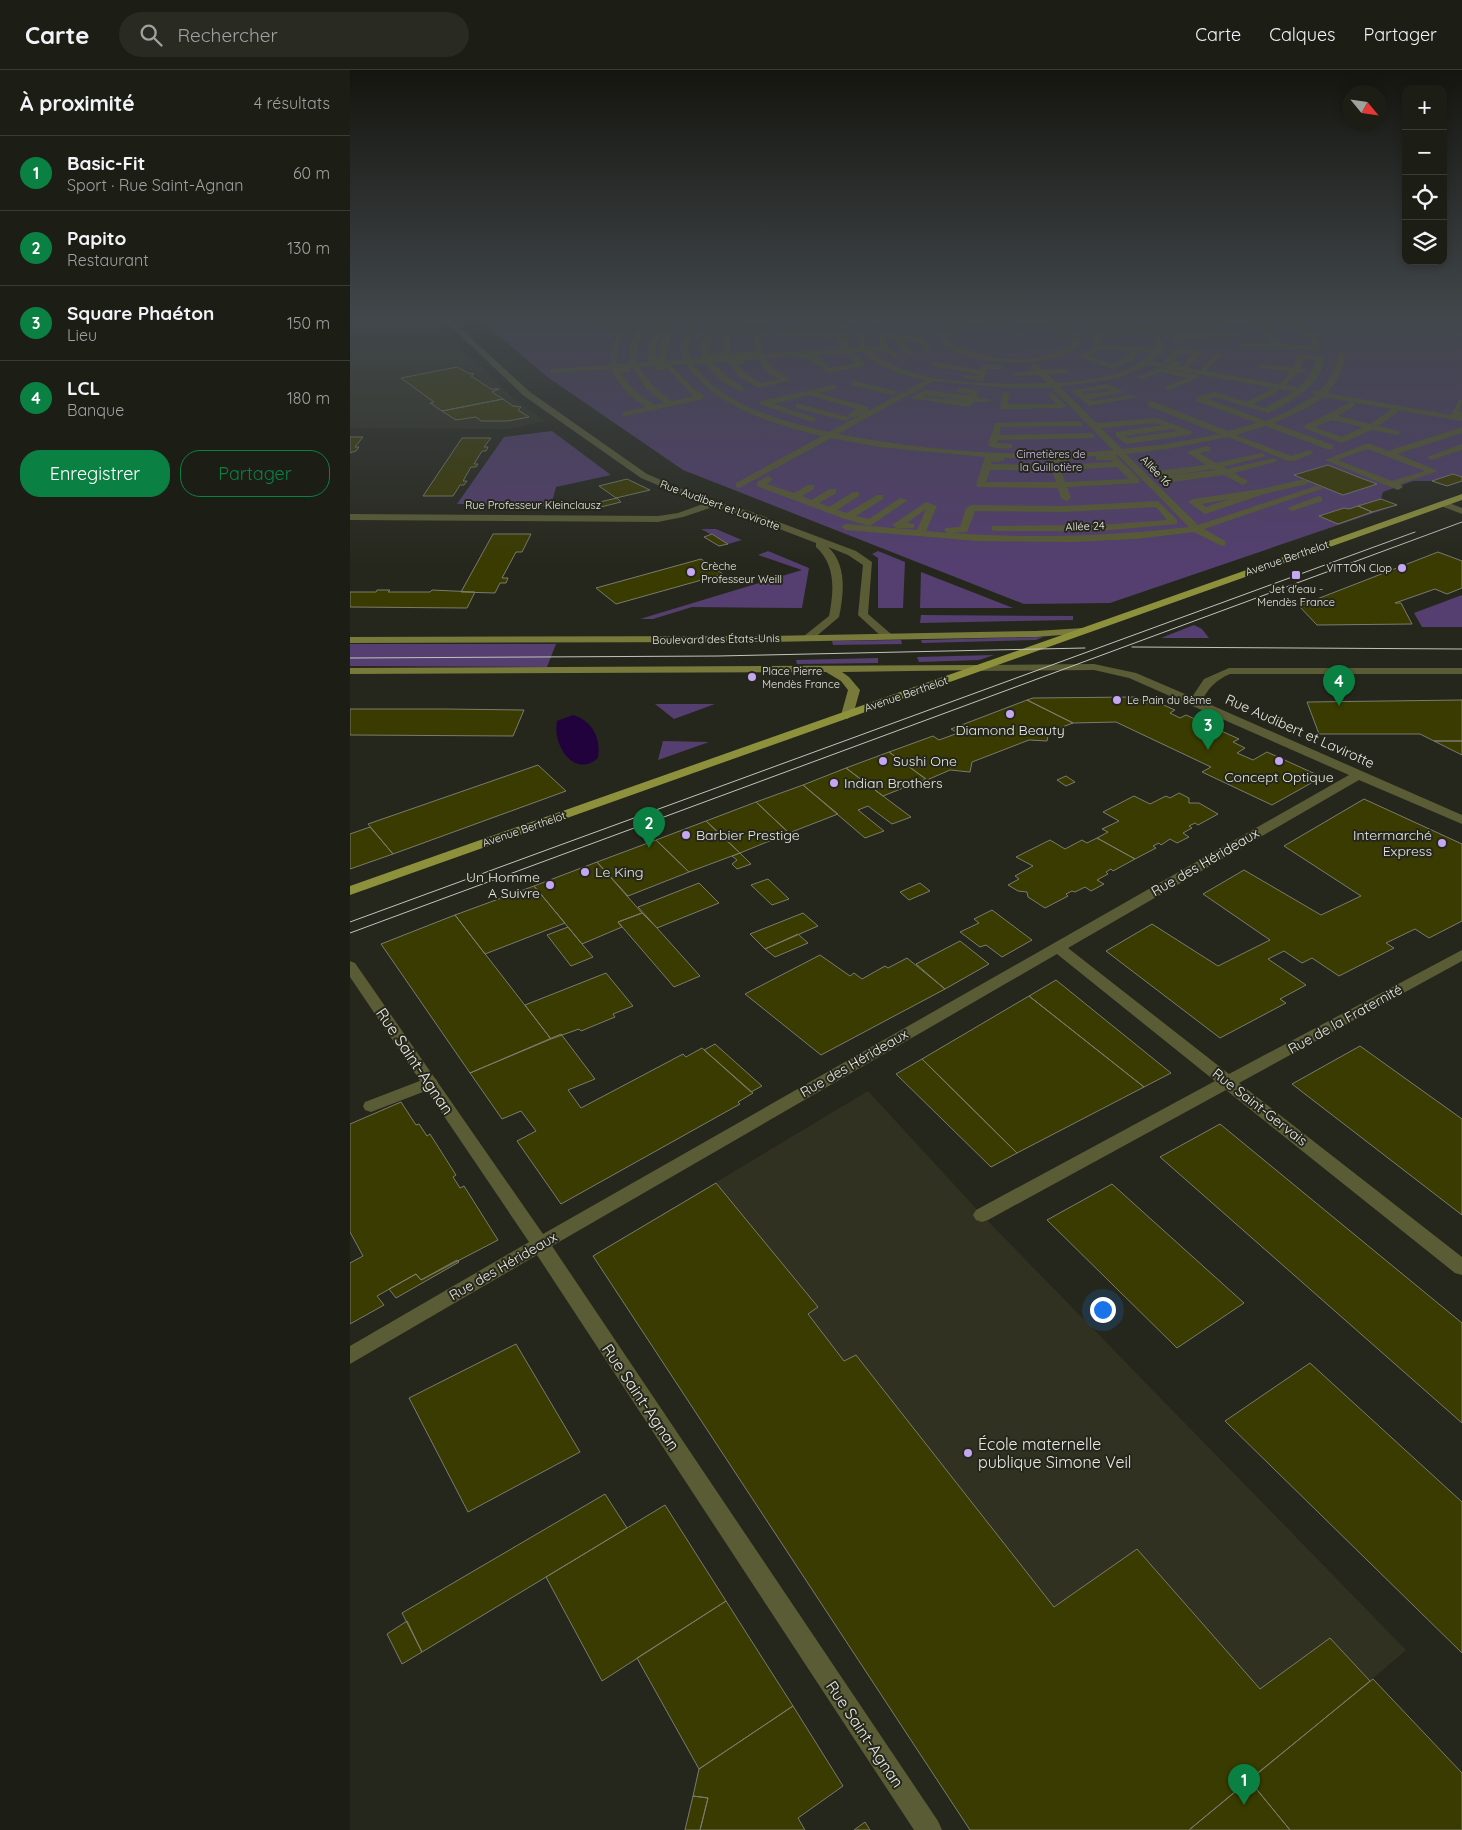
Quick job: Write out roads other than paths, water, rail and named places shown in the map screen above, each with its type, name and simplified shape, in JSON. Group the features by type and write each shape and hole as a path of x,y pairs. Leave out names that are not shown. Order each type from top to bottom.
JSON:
{"main road":[{"name":"Avenue Berthelot","path":"350,891 1462,497"},
{"name":"Boulevard des États-Unis","path":"350,640 587,641 808,638 1036,634 1083,630"},
{"path":"350,672 976,668"},
{"path":"830,670 845,679 854,690 847,715"}],"street":[{"name":"Rue Audibert et Lavirotte","path":"536,400 644,476 714,504 749,514 852,553 868,564 863,615 887,636"},
{"path":"642,400 652,408"},
{"path":"665,400 670,404"},
{"path":"626,414 688,400"},
{"path":"732,400 745,408 779,421 830,436 934,451 1057,465 1136,481 1113,457 1057,465 988,458 981,485 1057,465 1120,451 1230,439"},
{"path":"745,408 778,400"},
{"path":"786,400 846,419"},
{"path":"816,400 857,413"},
{"path":"832,425 865,409 835,400"},
{"path":"739,485 900,400"},
{"path":"931,400 969,405 971,400"},
{"path":"1004,400 1003,407 1063,406 1056,400"},
{"name":"Allée 16","path":"1069,400 1196,529 1222,543"},
{"path":"1086,400 1090,404 1114,400"},
{"path":"1203,400 1330,447"},
{"path":"1240,400 1246,405 1265,411 1283,400"},
{"path":"1246,405 1255,400"},
{"path":"1142,457 1191,452 1230,439 1269,425 1312,400"},
{"path":"1356,400 1462,419"},
{"path":"1296,424 1319,414 1337,402"},
{"path":"1462,402 1454,413 1462,414"},
{"path":"764,404 823,423"},
{"path":"1151,404 1230,439 1291,459 1310,453"},
{"path":"1306,427 1331,416 1351,404"},
{"path":"1324,434 1368,411"},
{"path":"1269,425 1290,422 1342,440 1371,426 1394,411"},
{"path":"1319,414 1396,433"},
{"path":"1110,421 1148,416 1189,432 1126,441 1119,434 1173,426"},
{"path":"1095,426 1157,420"},
{"path":"1440,425 1444,422 1459,429"},
{"path":"1057,465 992,445 998,425 1081,426"},
{"path":"1416,444 1412,443 1436,428 1459,429"},
{"path":"1387,454 1434,471 1395,485 1329,460 1368,446 1387,454 1459,429"},
{"path":"1429,432 1443,436"},
{"path":"996,433 1094,440 1057,465"},
{"path":"1431,458 1462,447"},
{"path":"1150,465 1203,459 1247,450"},
{"path":"1191,452 1243,482"},
{"path":"1262,456 1216,466 1157,474 1164,480 1225,472 1274,461"},
{"path":"1057,465 1066,498"},
{"path":"768,479 760,484 848,517 870,523 897,525 922,530 932,506 926,505 897,525"},
{"path":"1261,492 1193,502 1205,511 1261,492 1304,482"},
{"path":"777,489 788,483"},
{"path":"794,497 811,487"},
{"name":"Allée 24","path":"846,528 922,530 978,538 1072,539 1136,536 1196,529 1319,488"},
{"path":"812,503 833,491"},
{"path":"1207,536 1322,500 1303,493"},
{"path":"830,510 856,494"},
{"path":"848,517 880,497"},
{"path":"870,523 903,500"},
{"name":"Rue Professeur Kleinclausz","path":"350,516 658,519 680,515 714,504"},
{"path":"942,529 964,530 966,527 1067,518 1158,504 1174,522 1067,518 971,508 966,527"},
{"path":"1444,504 1462,511"},
{"path":"1067,518 1072,539"},
{"name":"Rue Audibert et Lavirotte","path":"808,638 834,617 837,568 832,554 810,538"},
{"name":"Rue Audibert et Lavirotte","path":"976,668 1106,668 1132,675 1196,701 1462,820"},
{"path":"1196,701 1206,683 1215,676 1229,671 1462,671"},
{"name":"Rue des Hérideaux","path":"350,1356 540,1244 1360,774"},
{"name":"Rue Saint-Gervais","path":"1057,947 1462,1268"},
{"name":"Rue de la Fraternité","path":"982,1215 1229,1083 1462,955"},
{"name":"Rue Saint-Agnan","path":"350,966 540,1244 929,1830"},
{"path":"371,1106 430,1084"}],"tram line":[{"path":"350,933 1462,522"},
{"path":"350,922 1415,532"},
{"path":"1132,647 1462,649"},
{"path":"350,658 718,656 1085,648"}],"place":[{"name":"VITTON Clop","path":"1402,568"},
{"name":"Crèche Professeur Weill","path":"691,572"},
{"name":"Jet d'eau - Mendès France","path":"1296,575"},
{"name":"Place Pierre Mendès France","path":"752,677"},
{"name":"Le Pain du 8ème","path":"1117,700"},
{"name":"LCL","path":"1339,706"},
{"name":"Diamond Beauty","path":"1010,714"},
{"name":"Square Phaéton","path":"1208,750"},
{"name":"Sushi One","path":"883,761"},
{"name":"Concept Optique","path":"1279,761"},
{"name":"Indian Brothers","path":"834,783"},
{"name":"Barbier Prestige","path":"686,835"},
{"name":"Intermarché Express","path":"1442,843"},
{"name":"Papito","path":"649,848"},
{"name":"Le King","path":"585,872"},
{"name":"Un Homme A Suivre","path":"550,885"},
{"name":"École maternelle publique Simone Veil","path":"968,1453"},
{"name":"Basic-Fit","path":"1244,1805"}],"park label":[{"name":"Cimetières de la Guillotière","path":"1051,460"}]}
